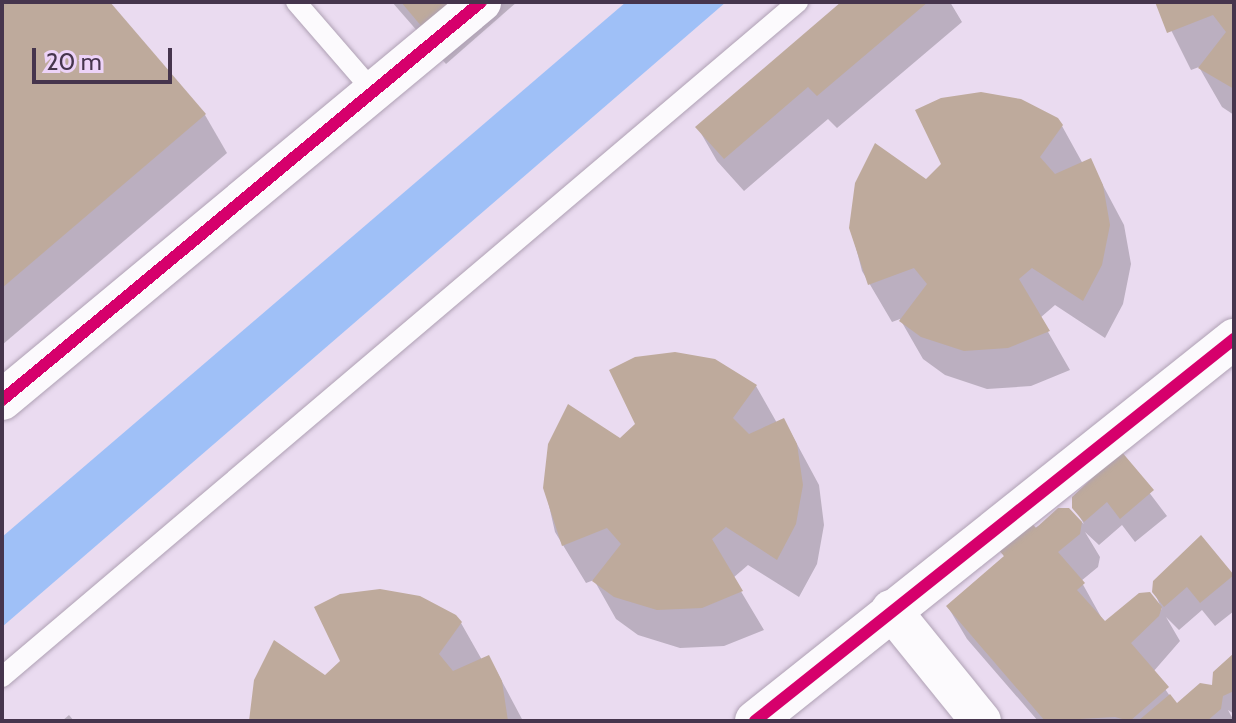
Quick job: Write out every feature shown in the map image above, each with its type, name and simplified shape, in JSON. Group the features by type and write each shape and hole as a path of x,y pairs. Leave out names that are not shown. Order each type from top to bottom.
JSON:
{"street":[{"path":"2,400 481,2"},
{"path":"755,721 1234,339"},
{"path":"891,610 981,721"}],"lane":[{"path":"296,2 373,91"},
{"path":"2,677 798,2"}],"water":[{"path":"626,2 726,2 2,627 2,537"}],"building":[{"path":"2,2 110,2 206,114 2,288"},
{"path":"401,2 451,2 422,27"},
{"path":"841,2 928,2 817,96 808,87 724,159 695,127"},
{"path":"1155,2 1234,2 1234,89 1198,68 1226,32 1213,15 1167,33"},
{"path":"981,92 1021,99 1058,118 1063,125 1040,157 1055,174 1091,158 1103,185 1110,225 1102,265 1083,301 1032,268 1019,279 1050,331 1008,348 964,351 921,337 899,321 927,284 914,268 868,285 849,228 855,183 875,143 926,179 941,164 915,110 941,98"},
{"path":"675,352 715,359 757,385 733,418 749,434 784,418 797,444 803,485 796,524 777,560 726,527 712,539 743,591 702,608 657,610 614,597 592,581 621,544 607,528 562,546 543,488 548,444 568,404 620,438 635,424 609,370 635,357"},
{"path":"1121,451 1154,490 1120,519 1107,502 1084,522 1072,508 1072,497"},
{"path":"1058,508 1069,508 1082,522 1080,534 1058,552 1085,583 1077,590 1105,621 1139,593 1150,592 1162,607 1159,616 1131,643 1169,687 1130,721 1115,717 1045,721 946,606 1004,556 996,547 1028,519 1036,528"},
{"path":"1201,535 1234,575 1200,603 1187,587 1164,607 1152,592 1153,581"},
{"path":"380,589 420,596 456,615 462,622 439,654 453,671 489,655 502,681 508,721 249,721 254,680 274,640 325,675 340,661 314,607 340,594"},
{"path":"1234,653 1234,691 1223,696 1221,709 1207,721 1138,721 1170,694 1177,703 1200,683 1212,685 1213,672"}],"cycle path":[{"path":"2,400 481,2"},
{"path":"755,721 1234,339"}]}
